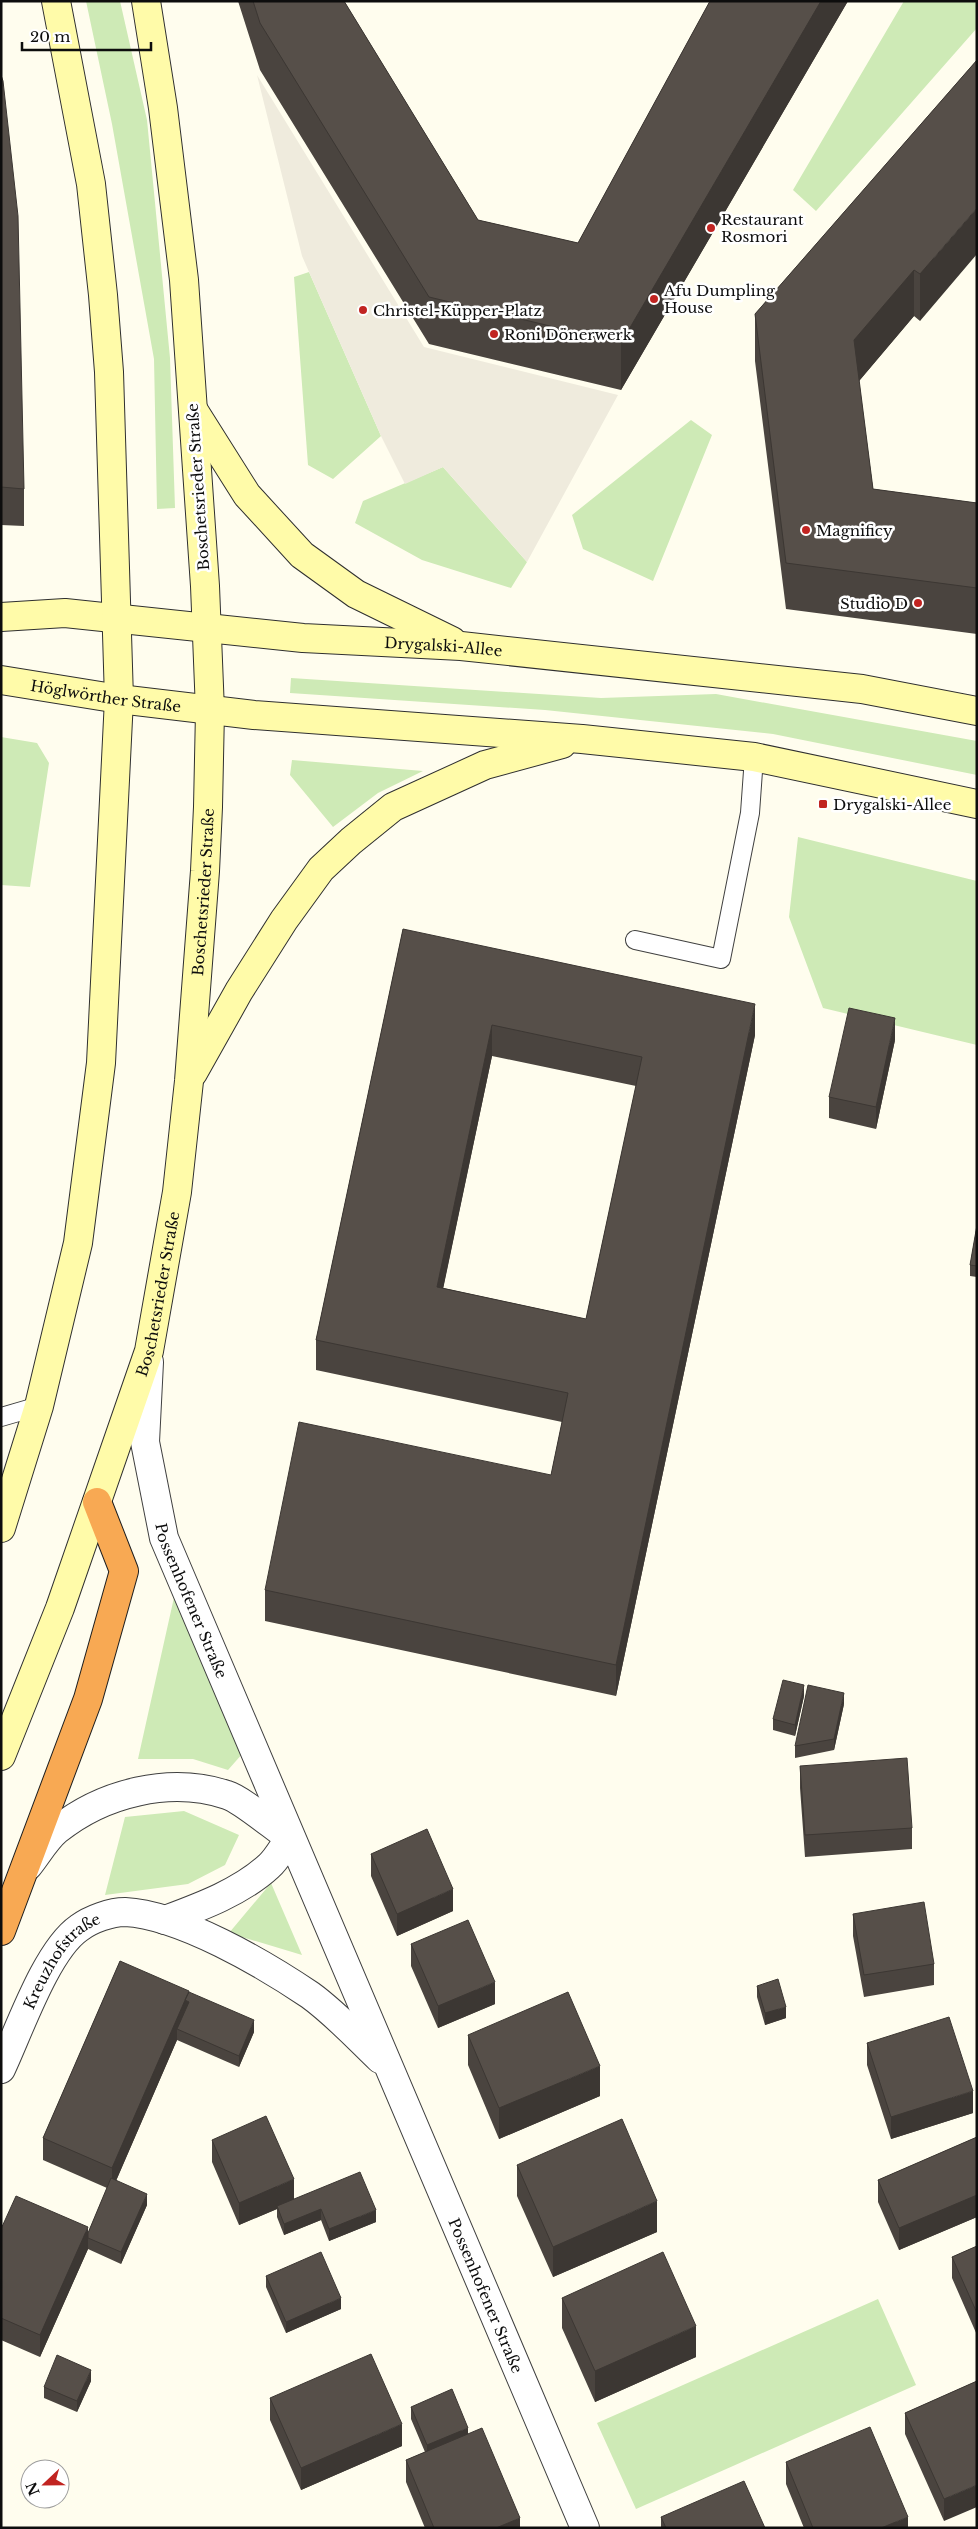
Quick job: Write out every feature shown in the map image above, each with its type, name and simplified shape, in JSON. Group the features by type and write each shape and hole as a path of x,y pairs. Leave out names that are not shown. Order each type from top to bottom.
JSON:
{"highway":[{"path":"1,1930 88,1699 124,1571 97,1502"}],"main road":[{"path":"1,1528 39,1406 78,1243 101,1063 119,699 109,372 103,295 91,184 56,1"},
{"name":"Boschetsrieder Straße","path":"1,1756 60,1608 149,1351 177,1192 189,1081 205,871 210,711 184,280 163,108 146,1"},
{"path":"192,407 247,495 302,555 356,594 461,646"},
{"path":"1,617 65,614 116,619"},
{"name":"Drygalski-Allee","path":"116,619 302,638 461,646 862,689 977,711"},
{"name":"Höglwörther Straße","path":"1,680 210,711"},
{"path":"210,711 582,739 754,757 977,804"},
{"path":"189,1081 239,991 284,920 322,869 351,841 393,807 485,765 582,739"}],"street":[{"name":"Possenhofener Straße","path":"149,1351 146,1442 164,1538 585,2528"},
{"path":"20,1877 56,1831 85,1812 112,1800 143,1790 193,1786 229,1795 290,1838 269,1866 240,1886 203,1906 165,1920"},
{"name":"Kreuzhofstraße","path":"1,2069 42,1980 60,1948 79,1928 98,1918 124,1912 165,1920"},
{"name":"Possenhofener Straße","path":"165,1920 236,1949 312,1996 387,2065"}],"lane":[{"path":"635,940 721,959 750,813 754,757"},
{"path":"1,1417 39,1406"}],"green space":[{"path":"86,1 120,1 147,120 170,358 175,508 157,509 154,359 112,124"},
{"path":"904,1 977,1 977,28 816,211 793,190"},
{"path":"309,272 381,436 333,479 308,465 294,277"},
{"path":"691,420 712,435 653,581 583,549 572,515"},
{"path":"443,467 527,562 511,588 422,560 355,523 363,501"},
{"path":"291,678 601,698 716,694 977,741 977,775 773,734 545,710 290,693"},
{"path":"1,737 37,743 49,763 30,887 1,885"},
{"path":"292,760 423,771 378,793 333,827 290,775"},
{"path":"798,837 977,881 977,1045 823,1008 789,917"},
{"path":"175,1593 243,1753 228,1770 193,1759 138,1759"},
{"path":"184,1811 239,1835 225,1865 188,1884 105,1895 125,1817"},
{"path":"271,1883 302,1955 229,1933"},
{"path":"878,2299 916,2385 636,2509 597,2423"}],"shaded area":[{"name":"Christel-Küpper-Platz","path":"257,75 424,347 618,395 527,562 443,467 405,484 381,436 302,256"}],"building":[{"path":"253,1 344,1 478,220 578,243 710,1 821,1 621,343 429,297 260,23"},
{"path":"977,60 977,208 920,274 914,270 854,340 873,489 977,503 977,588 786,563 755,314"},
{"path":"1,75 18,216 24,489 1,487"},
{"path":"403,929 755,1004 616,1665 265,1590 299,1422 551,1475 568,1393 316,1340","holes":["492,1025 642,1057 586,1319 437,1287"]},
{"path":"849,1008 895,1018 876,1107 829,1097"},
{"path":"977,1225 977,1266 970,1265"},
{"path":"783,1680 804,1685 795,1725 773,1719"},
{"path":"808,1685 844,1693 834,1739 795,1746"},
{"path":"907,1758 912,1828 805,1835 800,1766"},
{"path":"427,1829 453,1889 397,1914 371,1854"},
{"path":"924,1902 934,1964 864,1975 853,1914"},
{"path":"468,1920 495,1982 438,2006 411,1944"},
{"path":"120,1961 189,1991 112,2168 43,2138"},
{"path":"778,1979 786,2007 765,2013 757,1986"},
{"path":"189,1992 254,2020 239,2056 177,2029 189,2002 185,2000"},
{"path":"568,1992 600,2066 499,2108 468,2035"},
{"path":"949,2017 973,2091 891,2117 867,2043"},
{"path":"266,2116 294,2179 239,2203 212,2140"},
{"path":"622,2119 657,2201 553,2247 517,2165"},
{"path":"977,2137 977,2195 899,2228 878,2180"},
{"path":"360,2172 376,2210 329,2229 321,2209 284,2224 277,2206"},
{"path":"111,2178 147,2194 121,2252 88,2238 88,2233"},
{"path":"16,2196 88,2227 40,2335 1,2318 1,2229"},
{"path":"977,2246 977,2313 952,2257"},
{"path":"321,2252 341,2298 286,2322 266,2276"},
{"path":"663,2252 696,2326 595,2371 562,2298"},
{"path":"371,2354 402,2424 301,2468 270,2398"},
{"path":"57,2355 91,2370 77,2401 44,2387"},
{"path":"977,2381 977,2485 944,2499 905,2413"},
{"path":"452,2389 468,2428 427,2445 411,2407"},
{"path":"870,2427 908,2517 881,2528 813,2528 786,2462"},
{"path":"482,2428 520,2518 496,2528 434,2528 406,2460"},
{"path":"744,2481 765,2528 666,2528 661,2517"}],"place":[{"name":"Restaurant Rosmori","path":"711,228"},
{"name":"Afu Dumpling House","path":"654,299"},
{"name":"Christel-Küpper-Platz","path":"363,310"},
{"name":"Roni Dönerwerk","path":"494,334"},
{"name":"Magnificy","path":"806,530"},
{"name":"Studio D","path":"918,603"},
{"name":"Drygalski-Allee","path":"823,804"}]}
